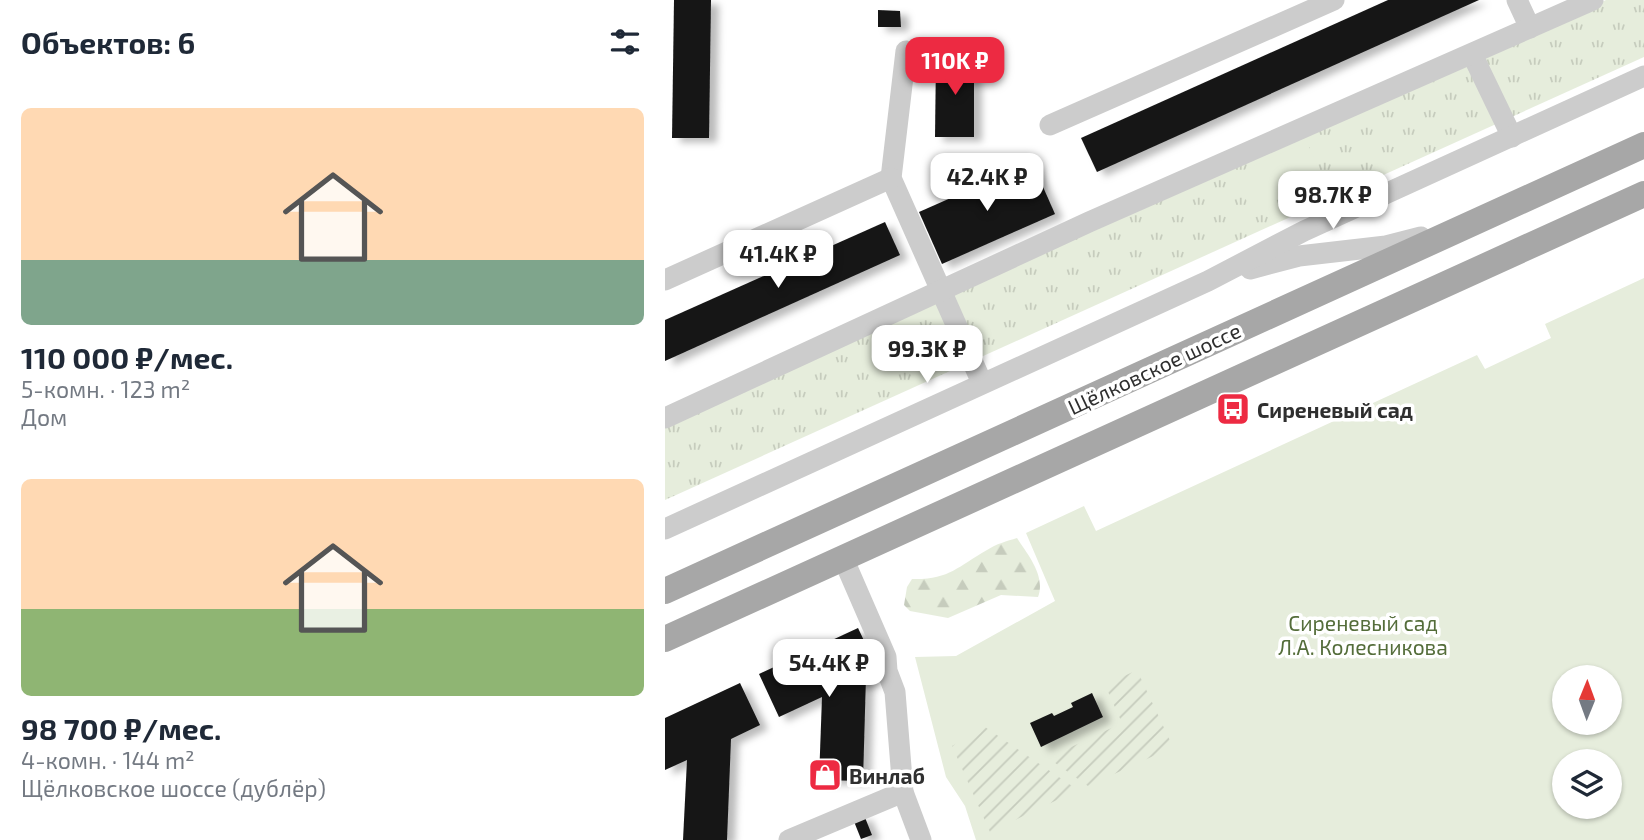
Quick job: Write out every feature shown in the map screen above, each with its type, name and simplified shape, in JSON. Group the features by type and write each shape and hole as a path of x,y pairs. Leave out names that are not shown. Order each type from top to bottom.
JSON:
{"main road":[{"name":"Щёлковское шоссе","path":"665,591 1644,145"},
{"name":"Щёлковское шоссе","path":"665,639 1644,194"}],"street":[{"path":"1050,125 1334,0"},
{"path":"1517,0 1530,29"},
{"path":"665,418 940,289 1593,0"},
{"path":"906,51 891,178 982,383"},
{"path":"1472,54 1511,137"},
{"path":"665,528 1207,281 1304,231 1644,76"},
{"path":"665,280 891,178"},
{"path":"1207,281 1299,256 1387,246 1471,224"},
{"path":"842,558 885,657 895,692 903,792 921,840"},
{"path":"789,840 903,792"}],"green space":[{"path":"1606,0 1644,0 1644,57 665,500 665,419"},
{"path":"1307,142 1323,180 1251,211 1235,174"},
{"name":"Сиреневый сад Л.А. Колесникова","path":"1644,278 1644,840 976,840 965,806 946,777 915,657 956,656 1055,601 1026,533 1084,506 1096,531 1477,355 1485,369 1551,338 1545,324"},
{"path":"1017,538 1038,574 1038,597 1001,595 948,618 910,611 904,605 907,587 912,579 944,575 994,546"},
{"path":"1137,670 1173,747 1088,786 1048,758 1122,723 1105,685"},
{"path":"985,727 1078,790 990,832 952,746"}],"building":[{"path":"674,0 711,0 709,138 672,138"},
{"path":"1388,0 1479,0 1097,172 1081,138"},
{"path":"878,10 900,11 901,27 878,27"},
{"path":"936,57 974,58 974,137 935,137"},
{"path":"1032,162 1055,214 942,264 919,212"},
{"path":"885,222 900,255 665,361 665,320"},
{"path":"858,628 878,670 866,676 863,781 819,780 822,697 779,717 759,674"},
{"path":"740,683 760,725 731,739 727,840 683,840 687,760 665,770 665,718"},
{"path":"1092,693 1103,717 1041,747 1030,723 1073,707 1071,703"},
{"path":"864,815 872,835 861,839 853,819"}],"place":[{"name":"Сиреневый сад","path":"1233,409"},
{"name":"Винлаб","path":"825,775"}]}
